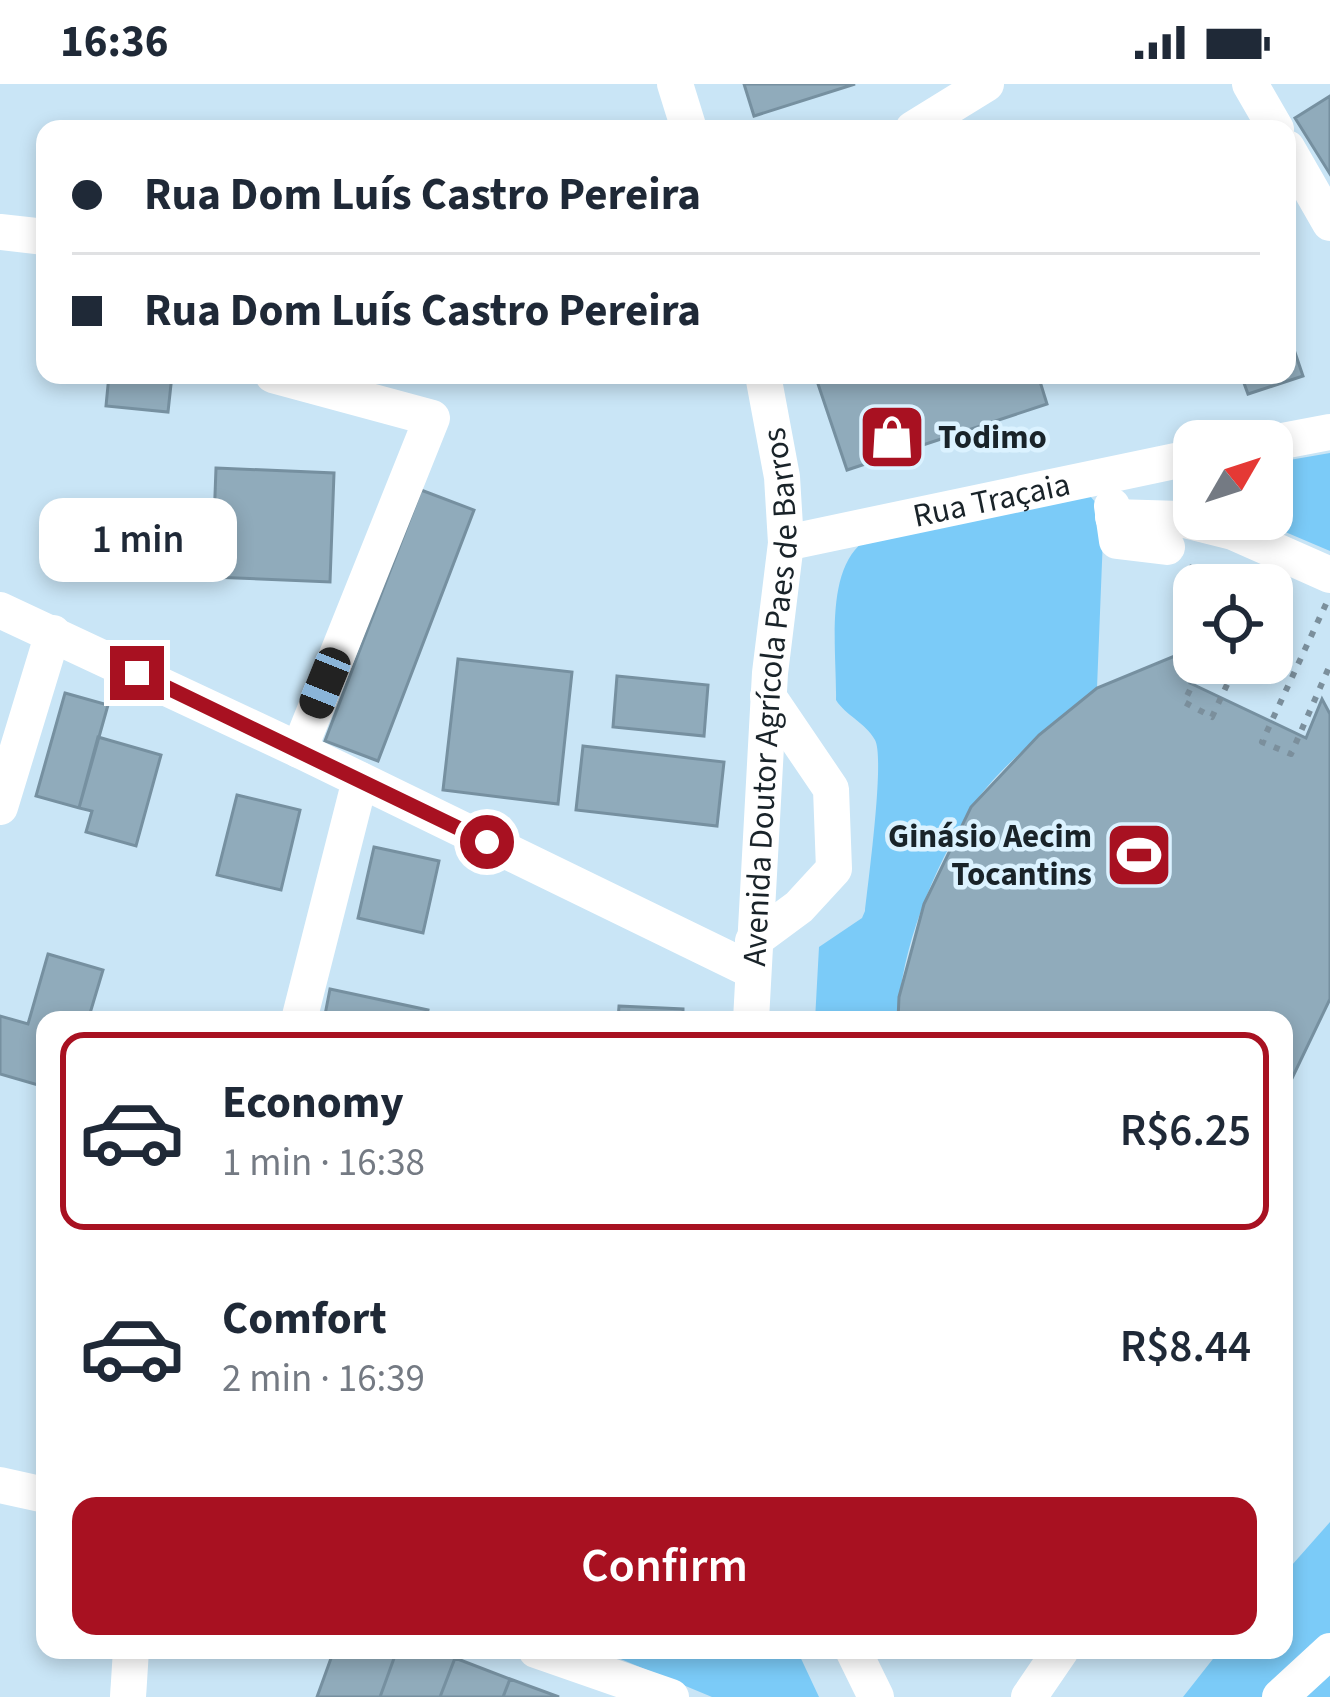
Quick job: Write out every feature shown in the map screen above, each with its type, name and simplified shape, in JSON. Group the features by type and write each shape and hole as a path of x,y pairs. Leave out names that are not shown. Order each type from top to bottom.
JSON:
{"street":[{"path":"675,84 686,120"},
{"path":"928,120 986,84"},
{"path":"1250,84 1271,120"},
{"path":"1296,164 1330,223"},
{"path":"0,232 36,236"},
{"path":"299,750 432,418 303,384"},
{"name":"Avenida Doutor Agrícola Paes de Barros","path":"751,1011 768,696 786,542 782,477 765,384"},
{"path":"1293,439 1330,432"},
{"name":"Rua Traçaia","path":"786,542 1173,461"},
{"path":"1107,473 1117,541 1167,547"},
{"path":"1114,517 1181,519 1233,532 1330,574"},
{"path":"0,610 752,955 835,868 831,789 768,696"},
{"path":"0,808 53,633"},
{"path":"301,1011 360,779"},
{"path":"0,1485 36,1493"},
{"path":"1280,1697 1330,1651"},
{"path":"128,1697 130,1659"},
{"path":"562,1659 671,1697"},
{"path":"858,1659 876,1697"},
{"path":"1029,1697 1055,1659"}],"path":[{"path":"1330,596 1262,742 1292,754 1330,664"},
{"path":"1194,684 1184,703 1212,717 1227,684"}],"shaded area":[{"path":"1330,453 1330,551 1293,535 1293,459"},
{"path":"1090,496 1104,512 1097,688 1011,762 970,810 921,911 905,966 899,1011 815,1011 819,947 862,918 865,911 877,795 875,740 836,700 838,593 842,573 863,542"},
{"path":"1330,1522 1330,1697 1183,1697 1213,1659 1293,1659 1293,1564"},
{"path":"621,1659 801,1659 819,1697 712,1697"}],"building":[{"path":"744,84 855,84 754,116"},
{"path":"1330,96 1330,174 1295,118"},
{"path":"108,384 171,384 168,412 106,406"},
{"name":"Todimo","path":"818,384 1041,384 1047,404 847,470"},
{"path":"1244,384 1279,384 1248,394"},
{"path":"216,468 334,473 330,582 212,577"},
{"path":"421,490 474,510 378,761 325,741"},
{"name":"Ginásio Aecim Tocantins","path":"1173,657 1173,684 1192,684 1306,738 1322,699 1330,714 1330,999 1293,1076 1293,1011 898,1011 924,904 971,807 1039,735 1097,688"},
{"path":"458,659 572,672 558,804 443,790"},
{"path":"617,676 708,685 704,736 613,727"},
{"path":"65,693 108,705 79,808 36,796"},
{"path":"98,737 161,755 136,846 86,832 92,811 79,808"},
{"path":"583,746 724,762 717,826 576,810"},
{"path":"237,795 300,810 281,890 217,875"},
{"path":"374,847 439,861 423,933 358,918"},
{"path":"48,954 103,970 91,1011 36,1011 36,1084 0,1074 0,1016 28,1024"},
{"path":"330,989 428,1010 428,1011 326,1011"},
{"path":"619,1006 683,1009 683,1011 619,1011"},
{"path":"331,1659 394,1659 380,1697 317,1697"},
{"path":"394,1659 455,1659 440,1697 380,1697"},
{"path":"455,1659 510,1679 503,1697 440,1697"},
{"path":"510,1679 559,1697 503,1697"}],"place":[{"name":"Todimo","path":"892,437"},
{"name":"Ginásio Aecim Tocantins","path":"1139,855"}],"route":[{"path":"137,673 487,842"}]}
